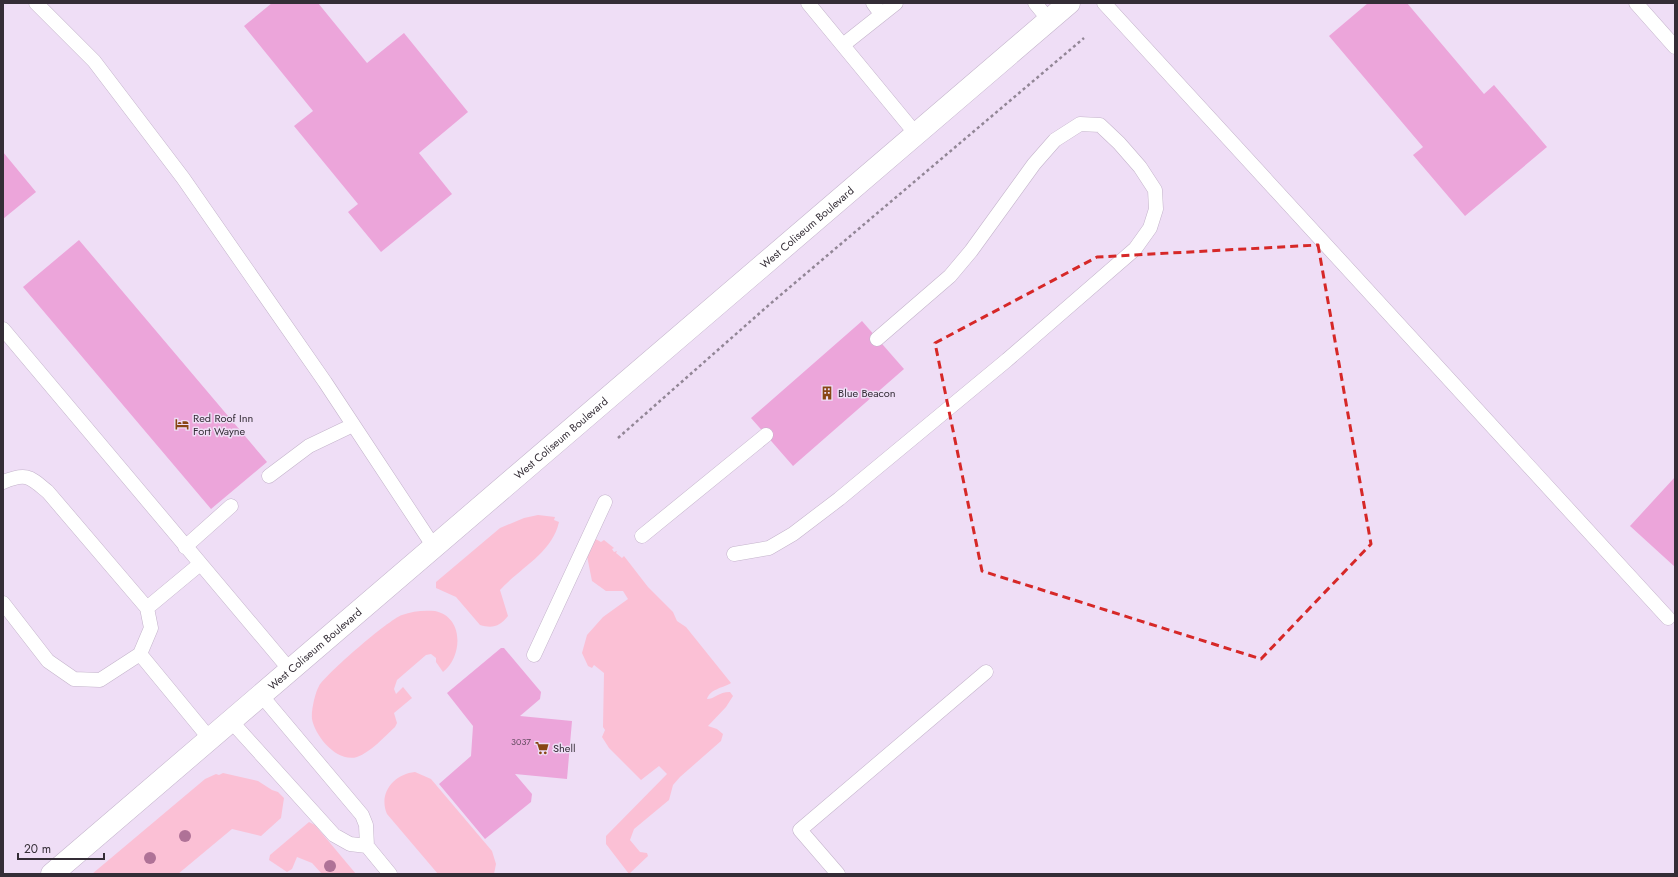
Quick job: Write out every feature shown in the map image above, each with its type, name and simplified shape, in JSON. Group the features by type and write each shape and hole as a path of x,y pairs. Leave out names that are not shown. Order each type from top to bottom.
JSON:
{"main road":[{"name":"West Coliseum Boulevard","path":"52,874 1069,3"}],"lane":[{"path":"808,3 916,134"},
{"path":"843,45 877,8 896,3"},
{"path":"1035,3 1049,20"},
{"path":"1104,3 1668,618"},
{"path":"1636,3 1675,47"},
{"path":"35,4 94,61 183,178 353,425 434,547"},
{"path":"734,554 769,548 793,534 839,499 1007,360 1135,248 1150,228 1156,209 1155,190 1140,167 1119,143 1100,125 1080,124 1055,140 1034,164 971,251 950,276 878,338"},
{"path":"3,329 290,670"},
{"path":"269,476 309,446 353,425"},
{"path":"642,536 766,436"},
{"path":"3,482 18,476 32,479 48,492 147,608 151,628 140,654 100,680 74,679 48,661 3,603"},
{"path":"534,655 606,502"},
{"path":"185,547 231,506"},
{"path":"147,608 200,564"},
{"path":"140,654 210,739"},
{"path":"838,874 800,830 986,672"},
{"path":"261,696 362,815 366,825 367,846 390,874"},
{"path":"231,721 334,835 350,844 367,846"}],"path":[{"path":"618,438 770,304 1084,38"}],"highlighted area":[{"path":"1318,245 1371,544 1261,659 982,571 935,343 1097,257"}],"shaded area":[{"path":"538,515 555,517 554,520 559,522 555,533 543,551 500,590 508,616 502,622 492,627 480,625 456,597 436,588 436,582 500,528 524,518"},
{"path":"592,537 601,542 604,540 614,548 612,549 614,552 617,551 616,553 622,558 624,556 648,587 673,612 677,621 686,627 731,683 711,693 707,699 726,692 730,692 733,696 726,707 708,726 717,729 723,734 721,741 680,777 673,785 669,800 634,829 630,840 640,852 647,853 648,856 629,874 606,844 606,836 667,774 659,766 641,780 609,748 602,737 605,730 603,727 604,673 594,665 592,668 588,666 582,653 587,635 603,617 628,599 623,591 606,591 592,581 587,556"},
{"path":"435,611 444,615 451,621 456,629 457,647 450,665 443,672 436,662 436,658 431,654 426,655 397,680 394,689 396,694 403,687 412,698 394,713 397,723 395,727 382,740 362,755 349,758 342,756 328,747 317,733 312,719 312,711 319,686 371,636 395,619 402,615 414,612"},
{"path":"415,772 431,779 492,851 496,864 494,874 438,874 387,814 385,799 386,792 390,786 400,776"},
{"path":"223,773 258,781 278,792 284,798 281,818 261,836 232,829 178,874 92,874 205,779 216,774 219,775"},
{"path":"309,822 315,825 356,874 322,874 312,863 297,857 292,869 287,872 269,860 270,855"}],"building":[{"path":"272,3 318,3 367,63 404,33 468,112 419,153 452,194 381,252 348,212 358,204 294,126 313,111 244,26"},
{"path":"1368,3 1407,3 1484,94 1494,85 1547,147 1465,216 1413,155 1423,147 1329,36"},
{"path":"3,152 36,192 3,219"},
{"path":"79,240 267,462 211,509 23,287"},
{"name":"Blue Beacon","path":"862,321 904,369 793,466 751,418"},
{"path":"1675,477 1675,567 1630,526"},
{"name":"Shell","path":"501,648 504,648 541,692 540,699 520,716 572,721 567,779 515,774 532,794 531,802 485,839 439,784 471,756 473,726 447,693"}],"place":[{"name":"Blue Beacon","path":"827,393"},
{"name":"Red Roof Inn Fort Wayne","path":"182,424"},
{"name":"Shell","path":"542,748"}]}
